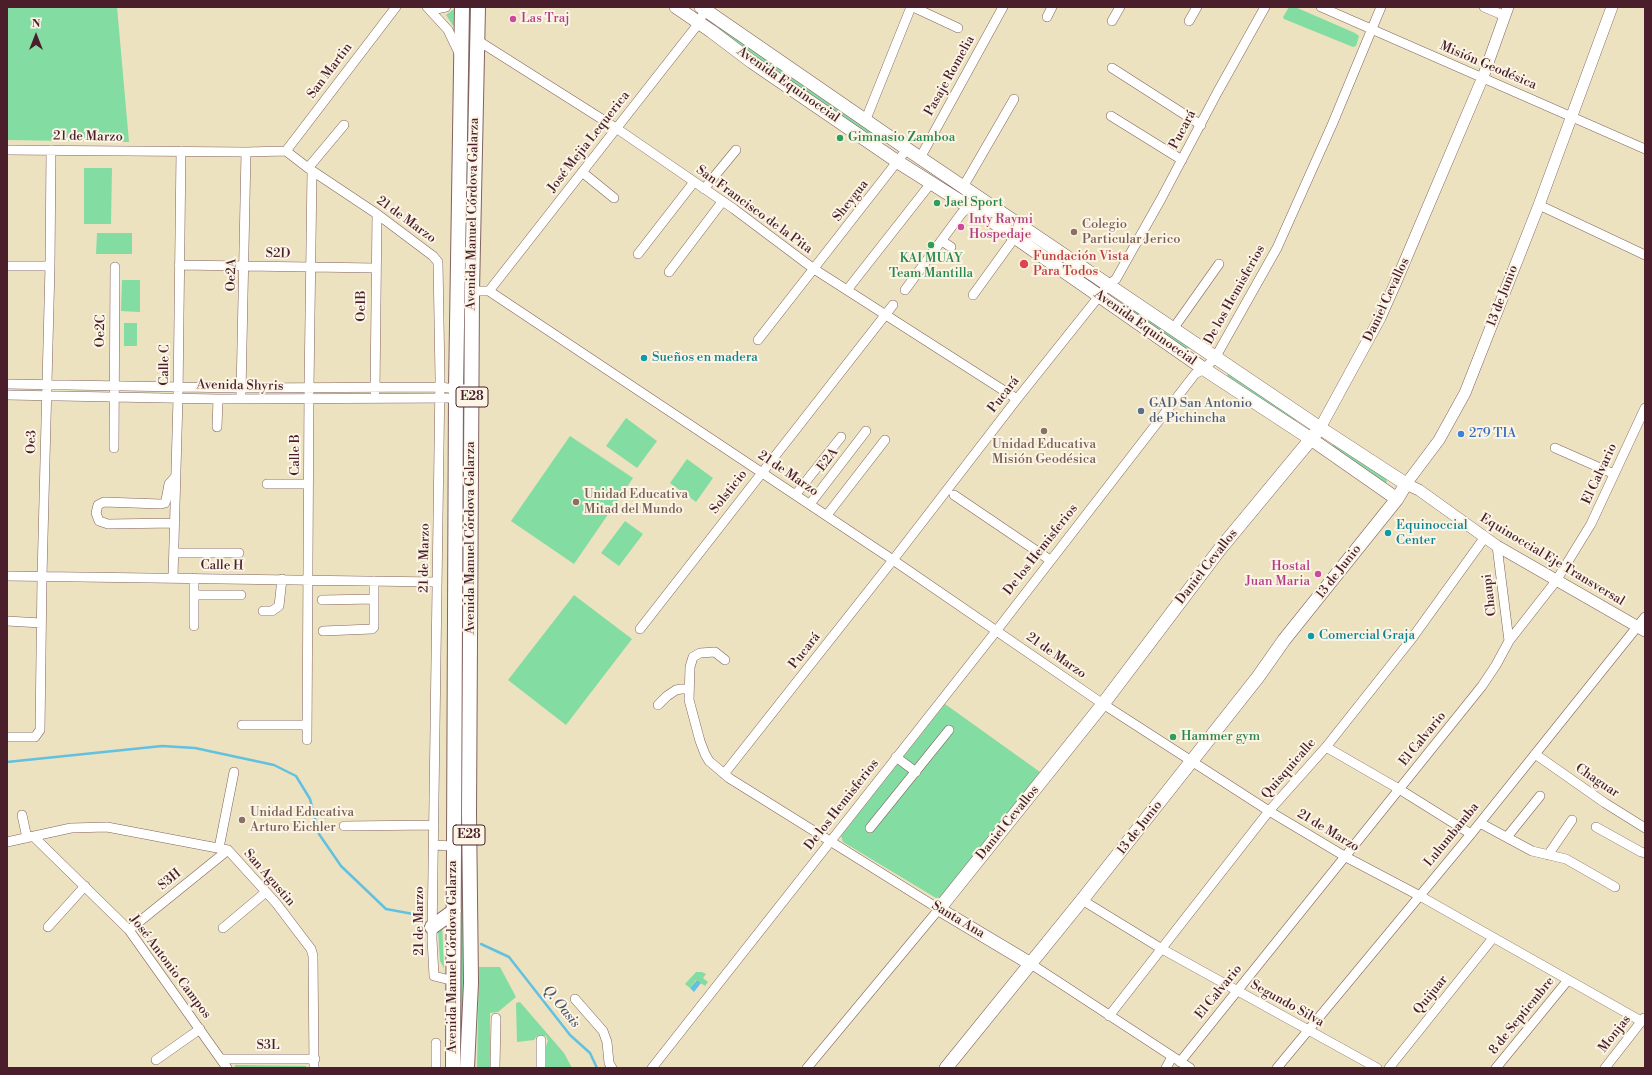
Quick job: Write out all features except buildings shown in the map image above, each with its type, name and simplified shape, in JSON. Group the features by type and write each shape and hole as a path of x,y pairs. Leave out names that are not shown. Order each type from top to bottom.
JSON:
{"main road":[{"name":"Avenida Manuel Córdova Galarza","path":"452,1068 454,911 445,699 455,602 456,393 462,7"},
{"name":"Avenida Manuel Córdova Galarza","path":"466,1068 474,923 469,813 472,291 474,114 478,40 478,7"},
{"name":"Avenida Equinoccial","path":"676,7 752,62 898,162 1015,238 1204,369 1311,439 1397,499"},
{"name":"Avenida Equinoccial","path":"704,8 866,119 920,158 1215,358 1406,484"},
{"name":"Daniel Cevallos","path":"939,909 1103,704 1220,548 1320,428"},
{"name":"13 de Junio","path":"946,1068 1031,964 1258,677 1284,640 1397,499 1406,484"},
{"path":"455,602 471,602"},
{"name":"Santa Ana","path":"939,909 1031,964"},
{"path":"432,927 454,911"}],"street":[{"name":"San Martin","path":"286,151 396,7"},
{"path":"429,9 446,7"},
{"path":"866,119 912,7 958,28"},
{"name":"Pasaje Romelia","path":"920,158 1003,7"},
{"path":"1047,17 1052,7"},
{"path":"1112,21 1120,7"},
{"path":"1189,20 1197,7"},
{"name":"Pucará","path":"724,774 893,560 1017,399 1108,285 1116,279 1265,7"},
{"name":"Misión Geodésica","path":"1321,7 1645,149"},
{"name":"De los Hemisferios","path":"652,1068 830,840 997,630 1195,374 1204,369 1215,358 1277,248 1381,7"},
{"path":"1484,7 1506,11"},
{"name":"13 de Junio","path":"1406,484 1438,440 1465,393 1539,205 1570,116 1612,7"},
{"name":"José Mejia Lequerica","path":"489,291 698,22 704,8"},
{"path":"429,9 448,30 461,55"},
{"name":"Daniel Cevallos","path":"1320,428 1380,318 1483,77 1506,11"},
{"name":"San Francisco de la Pita","path":"478,40 616,128 704,189 814,270 1017,399"},
{"path":"1112,68 1201,125"},
{"path":"963,186 1014,99"},
{"path":"1111,116 1182,160"},
{"path":"310,170 344,125"},
{"name":"Sheygua","path":"758,340 907,149"},
{"name":"21 de Marzo","path":"7,150 286,151 310,170 377,214 433,256 438,262 440,387 437,582 445,699 434,825 432,927 434,976 454,981"},
{"name":"Oe3","path":"7,737 35,738 39,734 40,730 51,150"},
{"path":"704,189 736,150"},
{"name":"Calle C","path":"173,578 178,398 181,151"},
{"name":"Oe2A","path":"241,399 245,266 246,152"},
{"name":"Calle B","path":"307,740 311,267 310,170"},
{"path":"582,172 614,198"},
{"path":"638,254 694,182"},
{"path":"847,290 931,183"},
{"path":"669,272 722,202"},
{"path":"1539,205 1645,255"},
{"path":"904,290 961,214 968,207"},
{"name":"Oe1B","path":"375,399 377,214"},
{"path":"973,295 1015,238"},
{"path":"942,240 951,247"},
{"path":"1173,329 1219,264"},
{"name":"S2D","path":"180,265 376,268"},
{"path":"7,266 50,266"},
{"name":"Oe2C","path":"114,448 113,386 115,267"},
{"path":"472,291 489,291"},
{"name":"21 de Marzo","path":"489,291 796,494 997,630 1103,704 1191,762 1346,857 1420,896 1568,980 1643,1019"},
{"name":"Solsticio","path":"640,629 893,305"},
{"name":"Avenida Shyris","path":"7,384 241,388 440,387 456,393 472,394"},
{"name":"Avenida Shyris","path":"7,394 46,396 309,400 439,399 456,393"},
{"path":"217,427 218,399"},
{"name":"El Calvario","path":"1166,1068 1176,1059 1236,991 1346,857 1482,686 1496,665 1509,641 1556,581 1591,524 1645,408"},
{"name":"E2A","path":"810,504 866,431"},
{"path":"796,494 841,438"},
{"path":"827,515 885,440"},
{"path":"1555,448 1614,474"},
{"path":"175,523 108,524 99,521 96,513 98,505 104,502 165,503 169,484 176,476"},
{"path":"267,484 308,484"},
{"name":"Equinoccial Eje Transversal","path":"1406,484 1419,490 1497,546 1641,629"},
{"path":"954,495 1050,560"},
{"name":"Quisquicalle","path":"1110,1016 1269,811 1326,747 1410,641 1485,537"},
{"name":"Chaupi","path":"1497,546 1509,641"},
{"path":"174,553 240,553"},
{"name":"Calle H","path":"7,576 437,582"},
{"path":"194,578 194,626"},
{"path":"263,611 272,611 279,606 282,579"},
{"path":"323,631 372,629 374,626 374,581"},
{"path":"194,595 241,595"},
{"path":"322,600 374,599"},
{"name":"Lulumbamba","path":"1277,1068 1471,834 1535,754 1641,629 1645,617"},
{"path":"7,621 41,623"},
{"name":"Santa Ana","path":"725,660 715,652 700,653 693,657 690,667 690,700 705,754 710,761 729,778 939,909"},
{"path":"658,706 663,699 676,690 689,689"},
{"path":"242,725 307,725"},
{"path":"870,828 949,730"},
{"path":"1326,747 1399,789 1471,834"},
{"name":"Chaguar","path":"1535,754 1605,803 1645,828"},
{"path":"896,758 916,772"},
{"path":"7,842 71,828 107,827 223,849 234,772"},
{"path":"1507,837 1540,796"},
{"path":"22,815 31,837"},
{"path":"1548,855 1572,820"},
{"path":"1480,823 1532,851 1566,859 1615,887"},
{"path":"344,826 434,825"},
{"path":"1596,827 1645,853"},
{"name":"José Antonio Campos","path":"31,837 85,886 129,930 227,1068"},
{"path":"434,845 452,846"},
{"name":"San Agustin","path":"223,849 266,892 311,949 313,956 314,1064"},
{"name":"S3H","path":"129,930 223,849"},
{"path":"48,927 85,886"},
{"path":"223,928 266,892"},
{"name":"Segundo Silva","path":"1082,900 1236,991 1377,1068"},
{"name":"Daniel Cevallos","path":"807,1068 939,909"},
{"name":"Quijuar","path":"1389,1068 1493,938"},
{"name":"Santa Ana","path":"1031,964 1190,1068"},
{"name":"8 de Septiembre","path":"1496,1068 1568,980"},
{"path":"575,999 602,1031 607,1042 609,1063 612,1068"},
{"path":"495,1068 496,1018"},
{"name":"Monjas","path":"1605,1068 1643,1019"},
{"path":"156,1060 200,1029"},
{"path":"541,1040 541,1068"},
{"path":"436,1043 436,1068"},
{"name":"S3L","path":"221,1059 314,1064"}],"green space":[{"path":"7,7 117,7 129,142 7,140"},
{"path":"466,7 473,7 467,386 462,386"},
{"path":"1289,7 1295,7 1355,33 1359,36 1356,46 1353,47 1284,19 1283,17"},
{"path":"454,9 454,27 446,15"},
{"path":"720,26 886,139 882,144 717,30"},
{"path":"84,168 112,168 111,224 84,224"},
{"path":"97,233 132,233 132,254 96,254"},
{"path":"122,280 140,280 140,312 121,311"},
{"path":"1126,302 1191,347 1188,352 1123,307"},
{"path":"124,323 137,323 137,346 124,346"},
{"path":"1229,373 1298,418 1294,423 1226,377"},
{"path":"461,399 464,399 467,600 460,600"},
{"path":"626,418 657,441 637,468 606,446"},
{"path":"570,436 633,478 574,564 511,521"},
{"path":"1335,443 1386,478 1387,482 1386,483 1331,448"},
{"path":"687,459 713,478 696,502 670,483"},
{"path":"625,521 643,534 619,566 601,553"},
{"path":"574,595 632,639 566,725 508,680"},
{"path":"460,606 467,606 467,965 463,1068 457,1068"},
{"path":"945,704 1040,772 942,897 936,898 843,842 841,836"},
{"path":"442,924 444,968 440,961 438,931"},
{"path":"479,967 500,967 516,997 498,1012 490,1013 490,1068 477,1068"},
{"path":"696,972 706,974 703,978 708,982 705,986 696,980 690,988 685,984"},
{"path":"520,1002 564,1053 572,1068 543,1068 545,1048 548,1041 546,1036 541,1035 537,1036 534,1040 517,1042 516,1003"},
{"path":"235,1065 306,1066 307,1068 235,1068"}],"water":[{"path":"697,980 701,983 694,992 690,988"}],"waterway":[{"path":"7,762 162,746 195,748 274,765 296,776 310,799 319,834 341,866 386,909 424,916"},
{"name":"Q. Oasis","path":"481,944 509,957 570,1035 590,1053 597,1068"}],"place":[{"name":"Las Traj","path":"513,19"},
{"name":"Gimnasio Zamboa","path":"840,138"},
{"name":"Jael Sport","path":"937,203"},
{"name":"Inty Raymi Hospedaje","path":"961,227"},
{"name":"Colegio Particular Jerico","path":"1074,232"},
{"name":"KAI MUAY Team Mantilla","path":"931,245"},
{"name":"Fundación Vista Para Todos","path":"1024,264"},
{"name":"Sueños en madera","path":"644,358"},
{"name":"GAD San Antonio de Pichincha","path":"1141,411"},
{"name":"Unidad Educativa Misión Geodésica","path":"1044,431"},
{"name":"279 TIA","path":"1461,434"},
{"name":"Unidad Educativa Mitad del Mundo","path":"576,502"},
{"name":"Equinoccial Center","path":"1388,533"},
{"name":"Hostal Juan Maria","path":"1318,574"},
{"name":"Comercial Graja","path":"1311,636"},
{"name":"Hammer gym","path":"1173,737"},
{"name":"Unidad Educativa Arturo Eichler","path":"242,820"}]}
